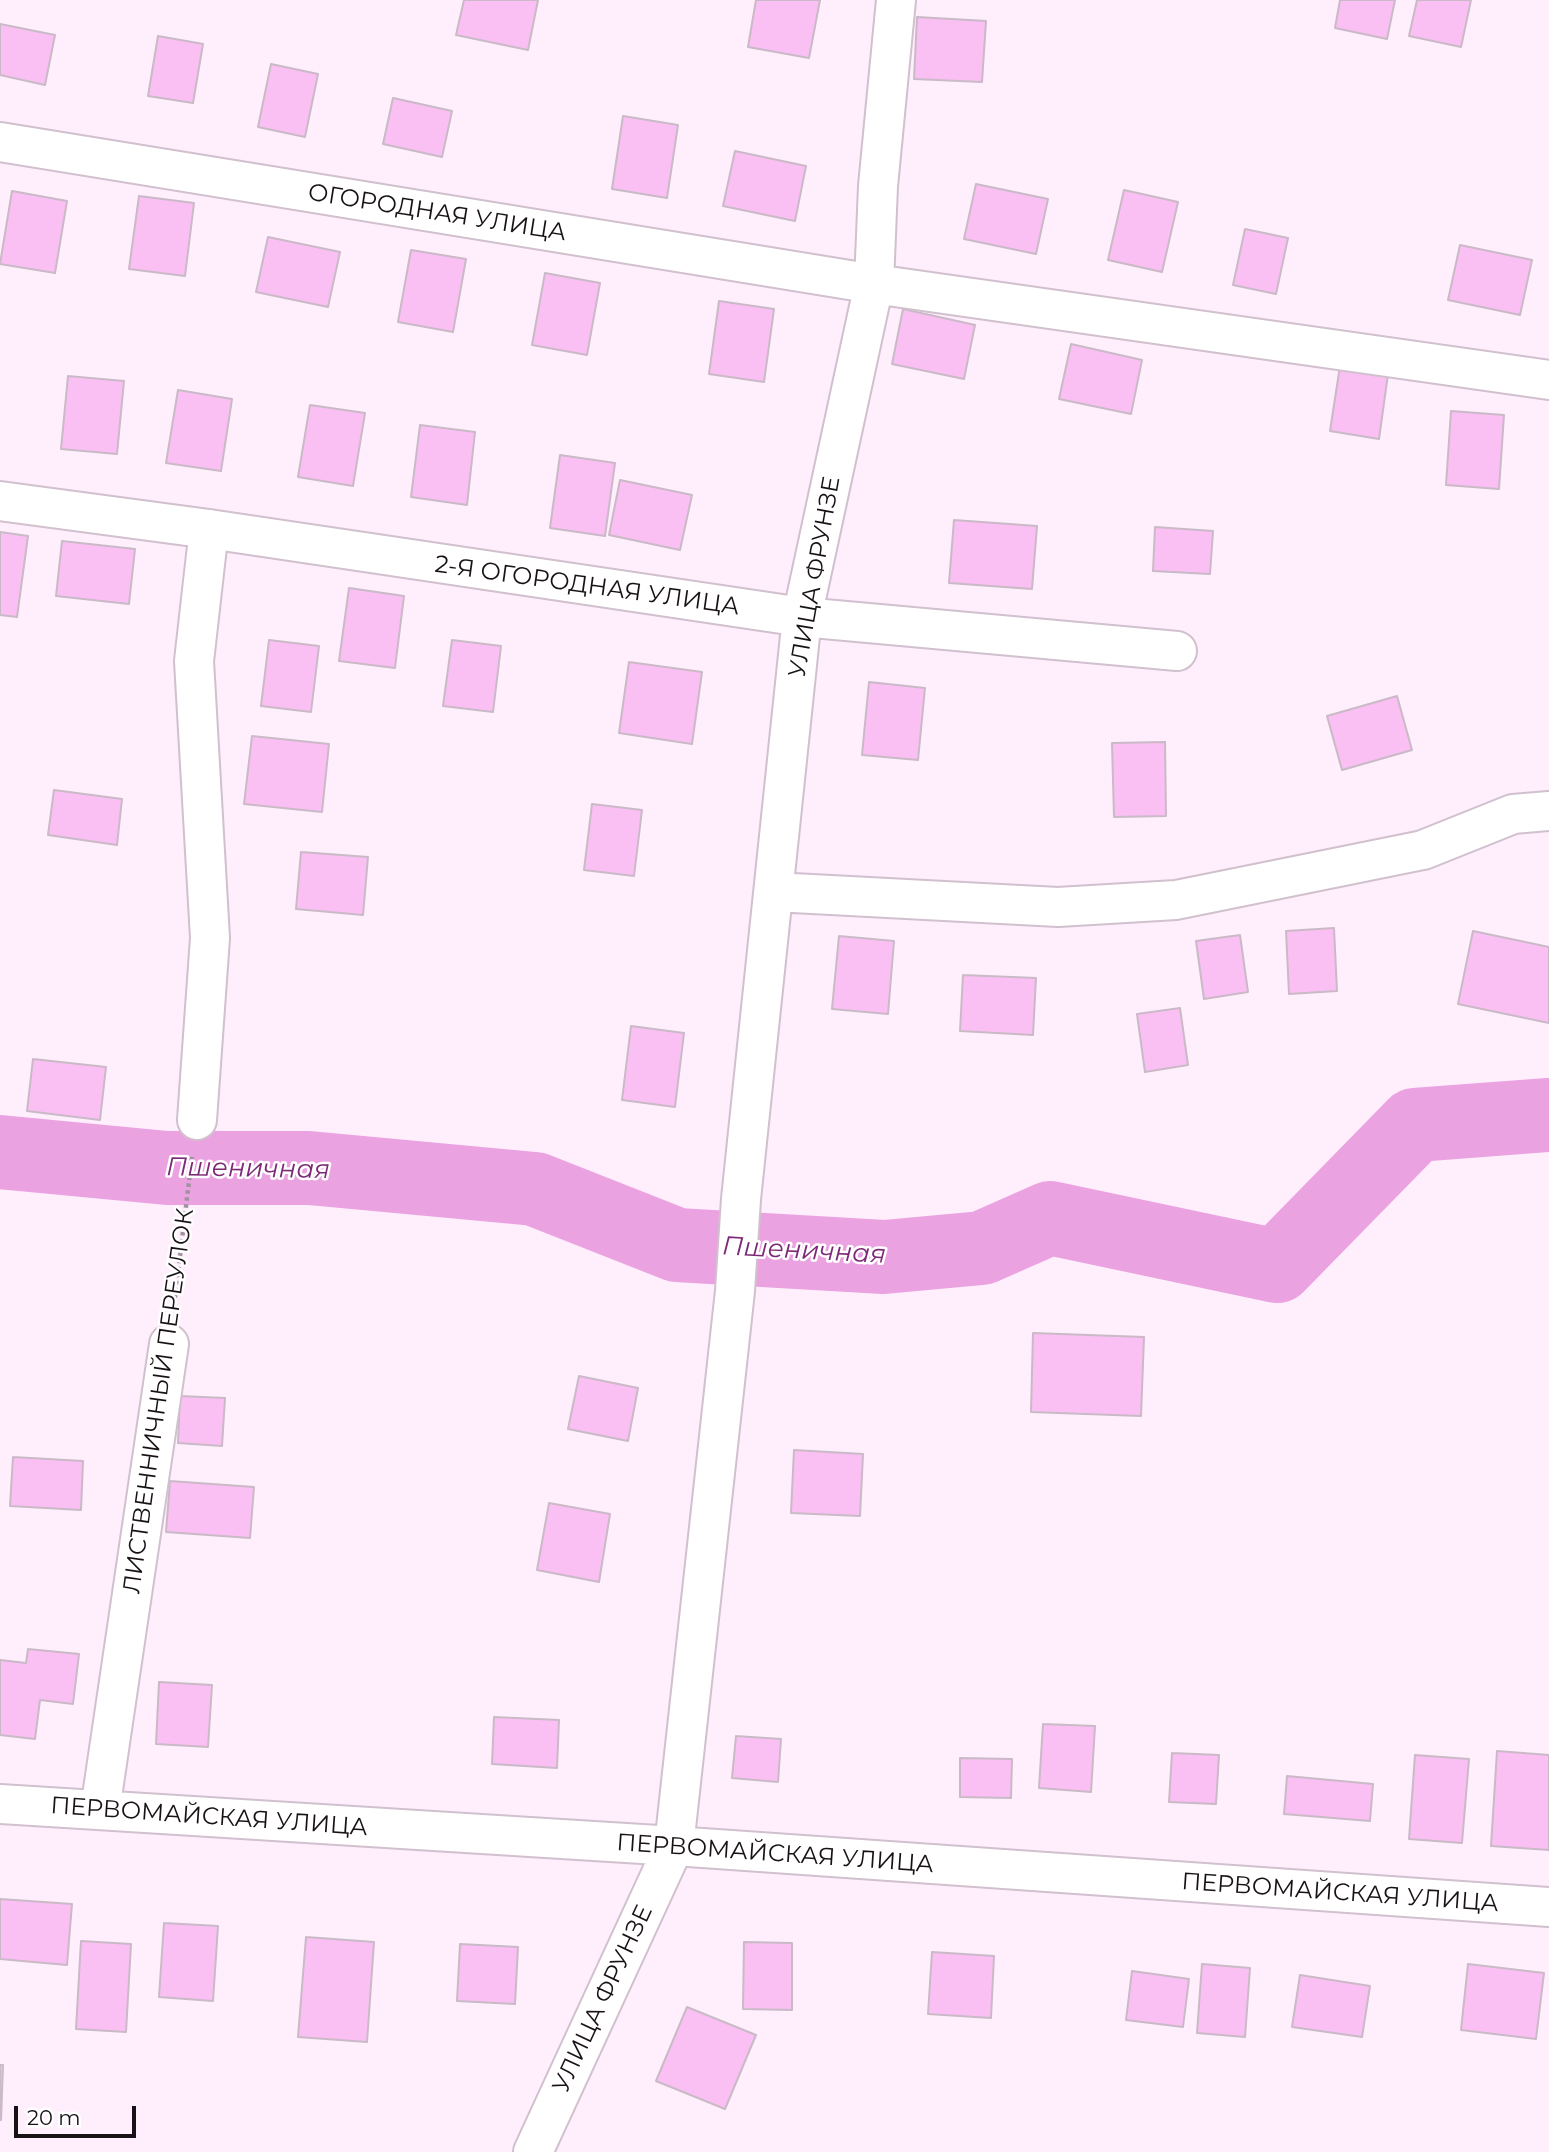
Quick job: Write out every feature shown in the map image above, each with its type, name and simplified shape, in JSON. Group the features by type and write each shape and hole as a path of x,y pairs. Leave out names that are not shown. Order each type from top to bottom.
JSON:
{"street":[{"name":"УЛИЦА ФРУНЗЕ","path":"533,2152 674,1846 734,1292 741,1199 802,617 874,284 877,186 896,0"},
{"name":"ОГОРОДНАЯ УЛИЦА","path":"0,142 874,284 1549,380"},
{"name":"2-Я ОГОРОДНАЯ УЛИЦА","path":"0,501 209,529 802,617 1177,651"},
{"path":"197,1120 210,938 194,661 209,529"},
{"path":"774,892 1058,907 1176,900 1423,850 1513,814 1549,811"},
{"name":"ЛИСТВЕННИЧНЫЙ ПЕРЕУЛОК","path":"100,1810 169,1344"},
{"name":"ПЕРВОМАЙСКАЯ УЛИЦА","path":"0,1804 674,1846 1549,1908"}],"path":[{"name":"ЛИСТВЕННИЧНЫЙ ПЕРЕУЛОК","path":"169,1344 197,1120"}],"building":[{"path":"464,0 538,0 528,50 456,35"},
{"path":"756,0 820,0 809,58 748,47"},
{"path":"1340,0 1395,0 1387,39 1335,28"},
{"path":"1417,0 1471,0 1461,47 1409,36"},
{"path":"917,17 986,21 982,82 914,79"},
{"path":"0,24 55,35 45,85 0,75"},
{"path":"158,36 203,44 193,103 148,96"},
{"path":"271,64 318,74 305,137 258,127"},
{"path":"393,98 452,111 442,157 383,144"},
{"path":"623,116 678,125 667,198 612,189"},
{"path":"735,151 806,166 795,221 723,206"},
{"path":"976,184 1048,199 1036,254 964,239"},
{"path":"1124,190 1178,202 1162,272 1108,260"},
{"path":"12,191 67,201 55,273 0,264"},
{"path":"139,196 194,203 185,276 129,269"},
{"path":"1245,229 1288,238 1276,294 1233,285"},
{"path":"268,237 340,252 328,307 256,292"},
{"path":"1460,245 1532,260 1520,315 1448,300"},
{"path":"411,250 466,259 453,332 398,322"},
{"path":"545,273 600,283 587,355 532,345"},
{"path":"719,301 774,309 764,382 709,374"},
{"path":"903,309 975,325 964,379 892,364"},
{"path":"1071,344 1142,360 1131,414 1059,399"},
{"path":"1340,366 1388,374 1379,439 1330,431"},
{"path":"68,376 124,381 117,454 61,449"},
{"path":"178,390 232,399 221,471 166,463"},
{"path":"310,405 365,413 353,486 298,477"},
{"path":"1451,411 1504,415 1499,489 1446,485"},
{"path":"420,425 475,432 467,505 411,497"},
{"path":"560,455 615,463 605,536 550,528"},
{"path":"620,480 692,495 680,550 609,535"},
{"path":"954,520 1037,526 1032,589 949,583"},
{"path":"1155,527 1213,531 1210,574 1153,571"},
{"path":"0,532 28,536 17,617 0,615"},
{"path":"62,541 135,549 129,604 56,596"},
{"path":"349,588 404,596 395,668 339,661"},
{"path":"269,640 319,646 311,712 261,706"},
{"path":"452,640 501,646 493,712 443,706"},
{"path":"629,662 702,672 692,744 619,733"},
{"path":"869,682 925,688 918,760 862,755"},
{"path":"1397,696 1412,750 1342,770 1327,716"},
{"path":"252,736 329,744 322,812 244,804"},
{"path":"1165,742 1166,816 1114,817 1112,743"},
{"path":"54,790 122,799 117,845 48,835"},
{"path":"592,804 642,810 634,876 584,870"},
{"path":"301,852 368,857 363,915 296,909"},
{"path":"1334,928 1337,991 1289,994 1286,931"},
{"path":"1473,931 1549,947 1549,1023 1458,1004"},
{"path":"1240,935 1248,992 1204,999 1196,941"},
{"path":"839,936 894,941 888,1014 832,1009"},
{"path":"963,975 1036,978 1033,1035 960,1031"},
{"path":"1180,1008 1188,1065 1145,1072 1137,1014"},
{"path":"631,1026 684,1033 675,1107 622,1100"},
{"path":"33,1059 106,1067 100,1120 27,1111"},
{"path":"1033,1333 1144,1337 1141,1416 1031,1412"},
{"path":"579,1376 638,1388 628,1441 568,1429"},
{"path":"180,1396 225,1398 222,1446 178,1443"},
{"path":"794,1450 863,1454 860,1516 791,1513"},
{"path":"13,1457 83,1461 81,1510 10,1506"},
{"path":"170,1481 254,1487 250,1538 166,1532"},
{"path":"549,1503 610,1514 599,1582 537,1570"},
{"path":"28,1649 79,1654 73,1704 40,1700 35,1739 0,1735 0,1660 26,1663"},
{"path":"159,1682 212,1685 208,1747 156,1744"},
{"path":"494,1717 559,1720 557,1768 492,1764"},
{"path":"1043,1724 1095,1726 1091,1792 1039,1788"},
{"path":"736,1736 781,1739 778,1782 732,1778"},
{"path":"1497,1751 1549,1755 1549,1850 1491,1846"},
{"path":"1172,1753 1219,1755 1216,1804 1169,1802"},
{"path":"1415,1755 1469,1759 1462,1843 1409,1839"},
{"path":"960,1758 1012,1759 1011,1798 960,1797"},
{"path":"1287,1776 1373,1784 1370,1821 1284,1814"},
{"path":"0,1899 72,1904 67,1965 0,1959"},
{"path":"164,1923 218,1926 213,2001 159,1997"},
{"path":"306,1937 374,1942 367,2042 298,2037"},
{"path":"81,1941 131,1944 126,2032 76,2029"},
{"path":"744,1942 792,1943 792,2010 743,2009"},
{"path":"460,1944 518,1947 515,2004 457,2001"},
{"path":"932,1952 994,1956 991,2018 928,2014"},
{"path":"1202,1964 1250,1968 1245,2037 1197,2033"},
{"path":"1468,1964 1544,1973 1536,2039 1461,2030"},
{"path":"1132,1971 1189,1979 1183,2027 1126,2020"},
{"path":"1300,1975 1370,1986 1362,2037 1292,2027"},
{"path":"687,2007 756,2035 725,2109 656,2081"},
{"path":"0,2065 3,2065 1,2120 0,2120"}],"waterway":[{"name":"Пшеничная","path":"0,1152 167,1168 309,1168 535,1189 677,1245 884,1257 982,1248 1050,1218 1277,1266 1415,1125 1549,1115"}]}
